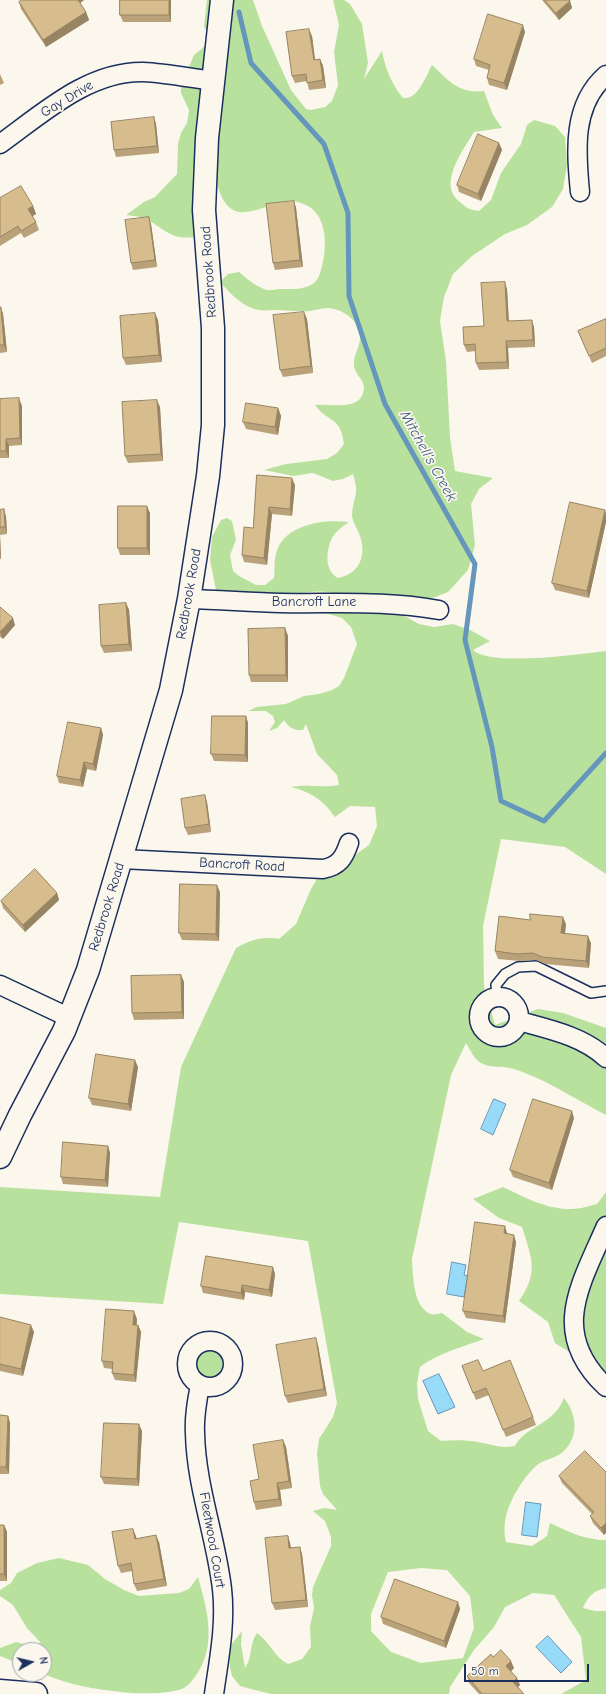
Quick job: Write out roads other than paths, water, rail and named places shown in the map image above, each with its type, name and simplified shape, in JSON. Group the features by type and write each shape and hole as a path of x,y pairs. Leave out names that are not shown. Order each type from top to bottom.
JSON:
{"main road":[{"name":"Redbrook Road","path":"0,1157 20,1114 70,1018 88,970 171,690 189,599 208,476 213,425 213,328 204,210 207,138 222,0"},
{"path":"0,1691 36,1694"}],"street":[{"name":"Gay Drive","path":"0,144 49,108 92,83 121,74 143,72 213,81"},
{"path":"580,192 577,132 580,115 591,92 606,75"},
{"name":"Bancroft Lane","path":"189,599 280,603 379,602 414,605 439,610"},
{"name":"Bancroft Road","path":"122,859 323,869 338,864 344,856 349,843"},
{"path":"0,985 70,1018"},
{"path":"497,997 503,997 514,1003 519,1014 519,1020 512,1032 506,1036 499,1037 486,1033 479,1021 479,1014 486,1002 497,997"},
{"path":"519,1020 576,1039 600,1052 606,1058"},
{"path":"606,1226 579,1288 574,1304 575,1334 584,1361 596,1378 606,1387"},
{"name":"Fleetwood Court","path":"200,1385 195,1418 195,1435 199,1469 219,1570 223,1611 222,1635 214,1694"}],"lane":[{"path":"497,997 496,985 505,974 518,967 536,966 591,993 606,991"}],"water":[{"path":"494,1099 506,1104 493,1135 481,1129"},
{"path":"452,1262 466,1265 464,1275 468,1276 464,1297 447,1294"},
{"path":"439,1374 455,1407 438,1414 423,1381"},
{"path":"526,1502 541,1504 537,1537 522,1535"},
{"path":"548,1636 572,1662 561,1673 536,1647"}],"waterway":[{"name":"Mitchell's Creek","path":"239,12 251,63 324,144 348,213 349,296 385,404 475,564 465,640 492,747 501,801 544,821 606,753"}]}
